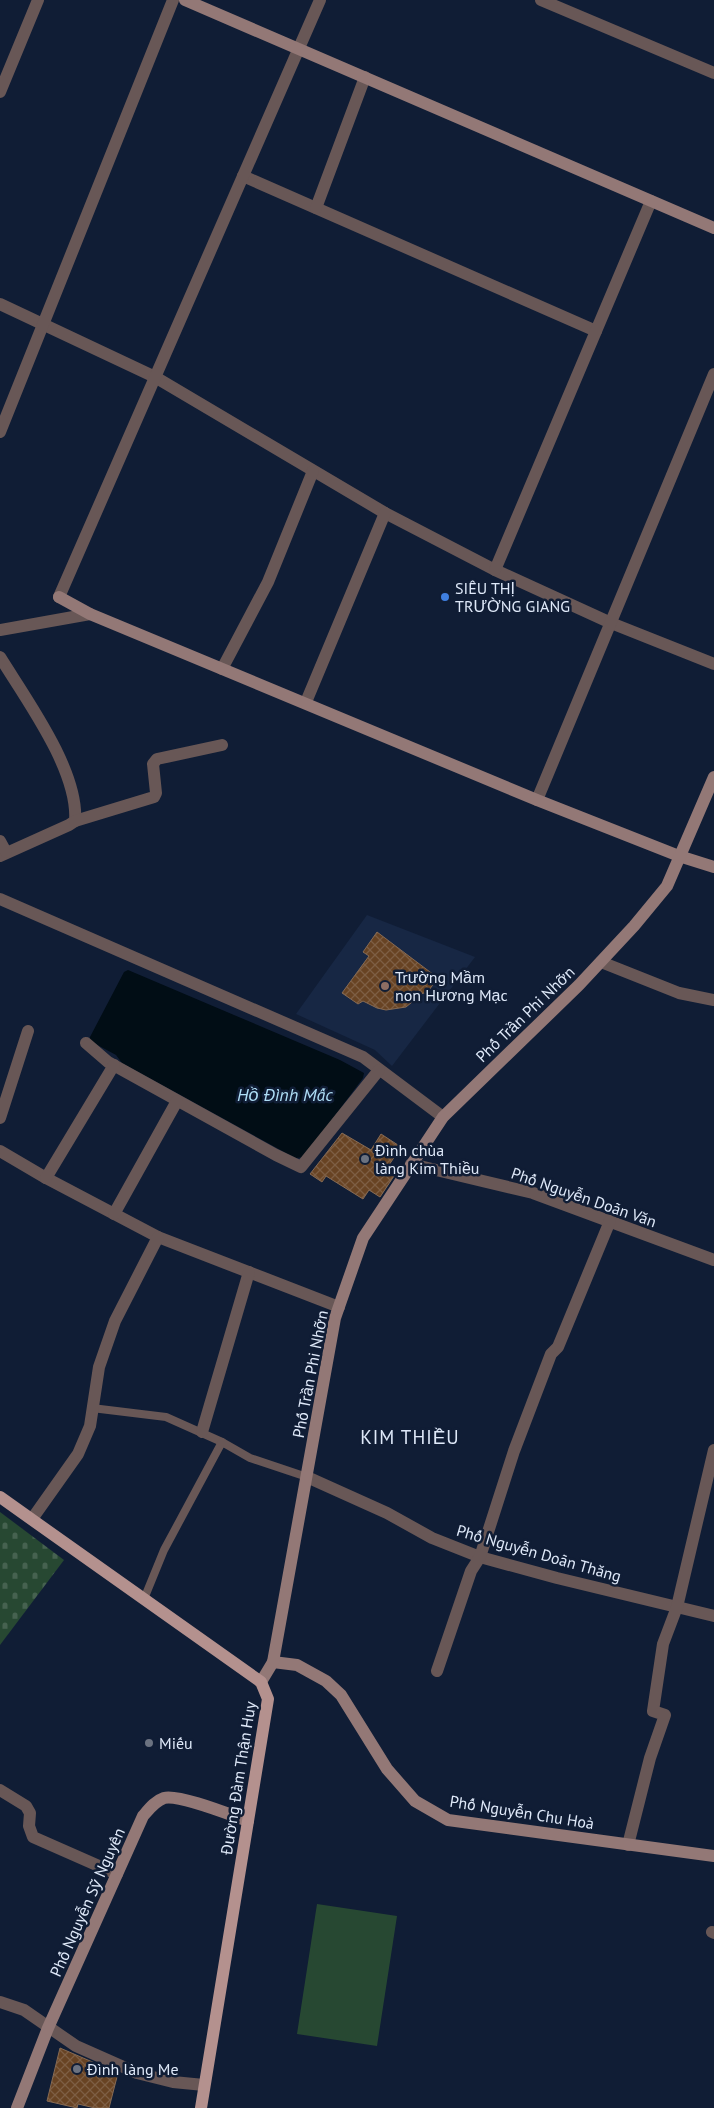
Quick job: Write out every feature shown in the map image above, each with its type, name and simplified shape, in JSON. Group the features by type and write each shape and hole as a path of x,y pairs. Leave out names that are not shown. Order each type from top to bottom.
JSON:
{"main road":[{"name":"Đường Đàm Thận Huy","path":"0,1496 261,1682 268,1699 201,2108"}],"street":[{"path":"0,92 38,0"},
{"path":"0,432 173,0"},
{"path":"185,0 714,228"},
{"path":"320,0 59,597 90,614 306,702 537,800 680,856 714,866"},
{"path":"542,0 714,73"},
{"path":"316,208 365,77"},
{"path":"243,176 596,331"},
{"path":"495,570 651,200"},
{"path":"0,304 155,378 385,513 495,570 611,622 714,664"},
{"path":"537,800 714,374"},
{"path":"222,669 268,582 313,471"},
{"path":"306,702 385,513"},
{"path":"0,630 90,614"},
{"path":"0,657 64,766 72,790 76,811 75,821"},
{"path":"2,850 69,826 75,821 154,798 156,793 153,764 157,759 222,745"},
{"name":"Phố Trần Phi Nhỡn","path":"261,1682 273,1662 339,1308 363,1238 443,1117 601,962 667,886 713,783"},
{"path":"0,899 363,1057 443,1117"},
{"path":"601,962 679,993 714,1000"},
{"path":"0,1118 28,1031"},
{"path":"86,1043 114,1065 301,1167 379,1070"},
{"path":"46,1178 114,1065"},
{"path":"114,1214 177,1101"},
{"path":"0,1151 46,1178 158,1237 339,1308"},
{"name":"Phố Nguyễn Doãn Văn","path":"411,1164 533,1193 714,1260"},
{"path":"437,1671 471,1571 480,1557 514,1451 551,1354 558,1347 610,1222"},
{"path":"32,1519 78,1454 90,1426 99,1367 115,1321 158,1237"},
{"path":"202,1432 249,1272"},
{"path":"628,1845 650,1758 665,1715 653,1711 663,1644 677,1607 714,1450"},
{"name":"Phố Nguyễn Doãn Thăng","path":"307,1478 387,1513 432,1538 480,1557 714,1616"},
{"name":"Phố Nguyễn Chu Hoà","path":"273,1662 298,1665 326,1681 341,1695 387,1769 415,1801 448,1820 714,1856"},
{"path":"0,1790 26,1806 30,1813 29,1826 33,1838 117,1874"},
{"name":"Phố Nguyễn Sỹ Nguyên","path":"17,2108 48,2028 143,1816 155,1802 166,1798 179,1799 248,1821"},
{"path":"0,2002 24,2010 76,2046 137,2073 173,2082 204,2085"}],"lane":[{"path":"92,1408 166,1417 202,1432 250,1458 307,1478"},
{"path":"144,1599 164,1550 222,1442"}],"shaded area":[{"name":"Trường Mầm non Hương Mạc","path":"367,915 475,957 392,1066 375,1050 296,1014"}],"green space":[{"path":"0,1512 64,1560 0,1645"},
{"path":"317,1904 397,1916 377,2046 297,2034"}],"water":[{"name":"Hồ Đình Mấc","path":"128,970 340,1060 364,1073 363,1078 304,1157 296,1158 122,1063 116,1055 90,1041 90,1037 124,972"}],"building":[{"path":"377,932 438,978 426,994 423,993 406,1007 386,1010 363,1001 358,1004 342,993 369,956 363,952"},
{"path":"342,1133 371,1150 381,1134 401,1147 389,1165 398,1170 380,1197 369,1190 363,1199 326,1176 322,1182 310,1174"},
{"path":"60,2048 118,2073 109,2108 95,2108 78,2104 77,2108 47,2101"}],"place":[{"name":"SIÊU THỊ TRƯỜNG GIANG","path":"445,597"},
{"name":"Trường Mầm non Hương Mạc","path":"385,986"},
{"name":"Đình chùa làng Kim Thiều","path":"365,1159"},
{"name":"Miếu","path":"149,1743"},
{"name":"Đình làng Me","path":"77,2069"}],"district":[{"name":"KIM THIỀU","path":"410,1437"}]}
